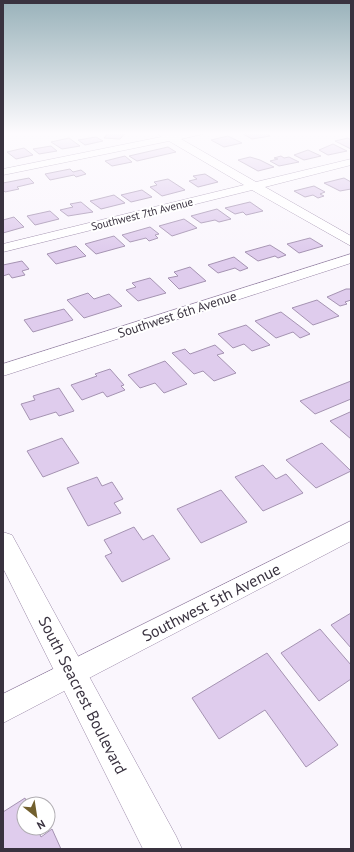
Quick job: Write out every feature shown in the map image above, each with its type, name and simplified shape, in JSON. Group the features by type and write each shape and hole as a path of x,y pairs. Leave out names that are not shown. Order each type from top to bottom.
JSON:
{"street":[{"path":"230,172 351,242"},
{"name":"Southwest 7th Avenue","path":"3,248 312,172"},
{"name":"Southwest 6th Avenue","path":"3,370 351,258"},
{"name":"Southwest 5th Avenue","path":"3,709 351,530"},
{"name":"South Seacrest Boulevard","path":"3,542 163,849"}],"building":[{"path":"56,172 83,172 86,174 76,177 74,175 50,180 45,174"},
{"path":"205,174 218,182 198,187 189,181 197,179 193,176"},
{"path":"29,178 34,183 17,187 19,189 5,192 3,190 3,183"},
{"path":"344,178 351,182 351,189 340,191 324,183"},
{"path":"168,179 185,190 162,196 150,187 157,185 154,182"},
{"path":"314,186 325,192 320,194 324,196 318,198 313,195 305,197 294,191"},
{"path":"142,190 152,197 131,202 121,195"},
{"path":"114,195 125,203 101,209 90,201"},
{"path":"81,202 93,212 68,216 60,210 73,207 70,204"},
{"path":"250,202 263,211 246,215 243,212 235,214 225,208"},
{"path":"217,209 231,219 219,222 215,220 201,223 191,216"},
{"path":"50,211 59,219 35,225 27,216"},
{"path":"14,217 24,227 3,233 3,220"},
{"path":"184,219 197,228 172,236 159,226"},
{"path":"150,227 159,234 155,235 158,238 149,241 146,238 130,242 122,235"},
{"path":"114,236 125,246 96,254 85,244"},
{"path":"310,238 323,246 299,253 287,244"},
{"path":"270,245 286,255 278,258 275,256 258,261 245,252"},
{"path":"76,246 86,256 56,264 47,254"},
{"path":"234,257 248,268 240,271 235,268 218,273 208,265"},
{"path":"22,261 29,269 22,271 25,275 12,278 9,274 3,276 3,265"},
{"path":"190,267 206,281 179,289 168,278 178,276 174,272"},
{"path":"150,278 166,293 138,301 126,290 136,287 132,283"},
{"path":"346,289 351,289 351,300 345,302 347,304 340,306 327,297"},
{"path":"88,293 94,299 109,294 122,306 84,318 67,300"},
{"path":"317,300 339,316 313,325 292,308"},
{"path":"64,309 73,320 33,332 24,320"},
{"path":"281,312 310,334 300,338 293,332 276,338 255,321"},
{"path":"246,325 270,345 252,351 244,344 233,348 218,334"},
{"path":"215,345 224,353 217,355 236,373 214,381 203,371 194,374 172,353 185,349 190,354"},
{"path":"165,361 187,384 164,393 155,383 140,388 128,375"},
{"path":"110,369 124,385 121,386 125,390 107,397 103,392 82,400 71,385 97,376 95,374"},
{"path":"351,381 351,399 315,414 300,401"},
{"path":"59,388 74,411 59,416 56,412 30,420 21,404 35,400 33,396"},
{"path":"350,412 351,413 351,439 330,421"},
{"path":"62,438 79,463 43,477 27,451"},
{"path":"322,443 351,471 316,488 286,460"},
{"path":"263,465 276,479 286,474 303,493 263,511 235,477"},
{"path":"97,477 102,486 112,482 123,499 114,503 121,513 88,526 67,488"},
{"path":"221,490 247,522 201,543 177,509"},
{"path":"134,527 143,540 153,535 170,559 122,582 105,556 112,553 104,540"},
{"path":"351,613 351,648 331,625"},
{"path":"320,629 351,665 351,679 319,701 281,653"},
{"path":"267,653 338,745 306,767 265,710 219,739 192,698"},
{"path":"16,804 16,836 55,836 61,849 3,849 3,812"}]}
